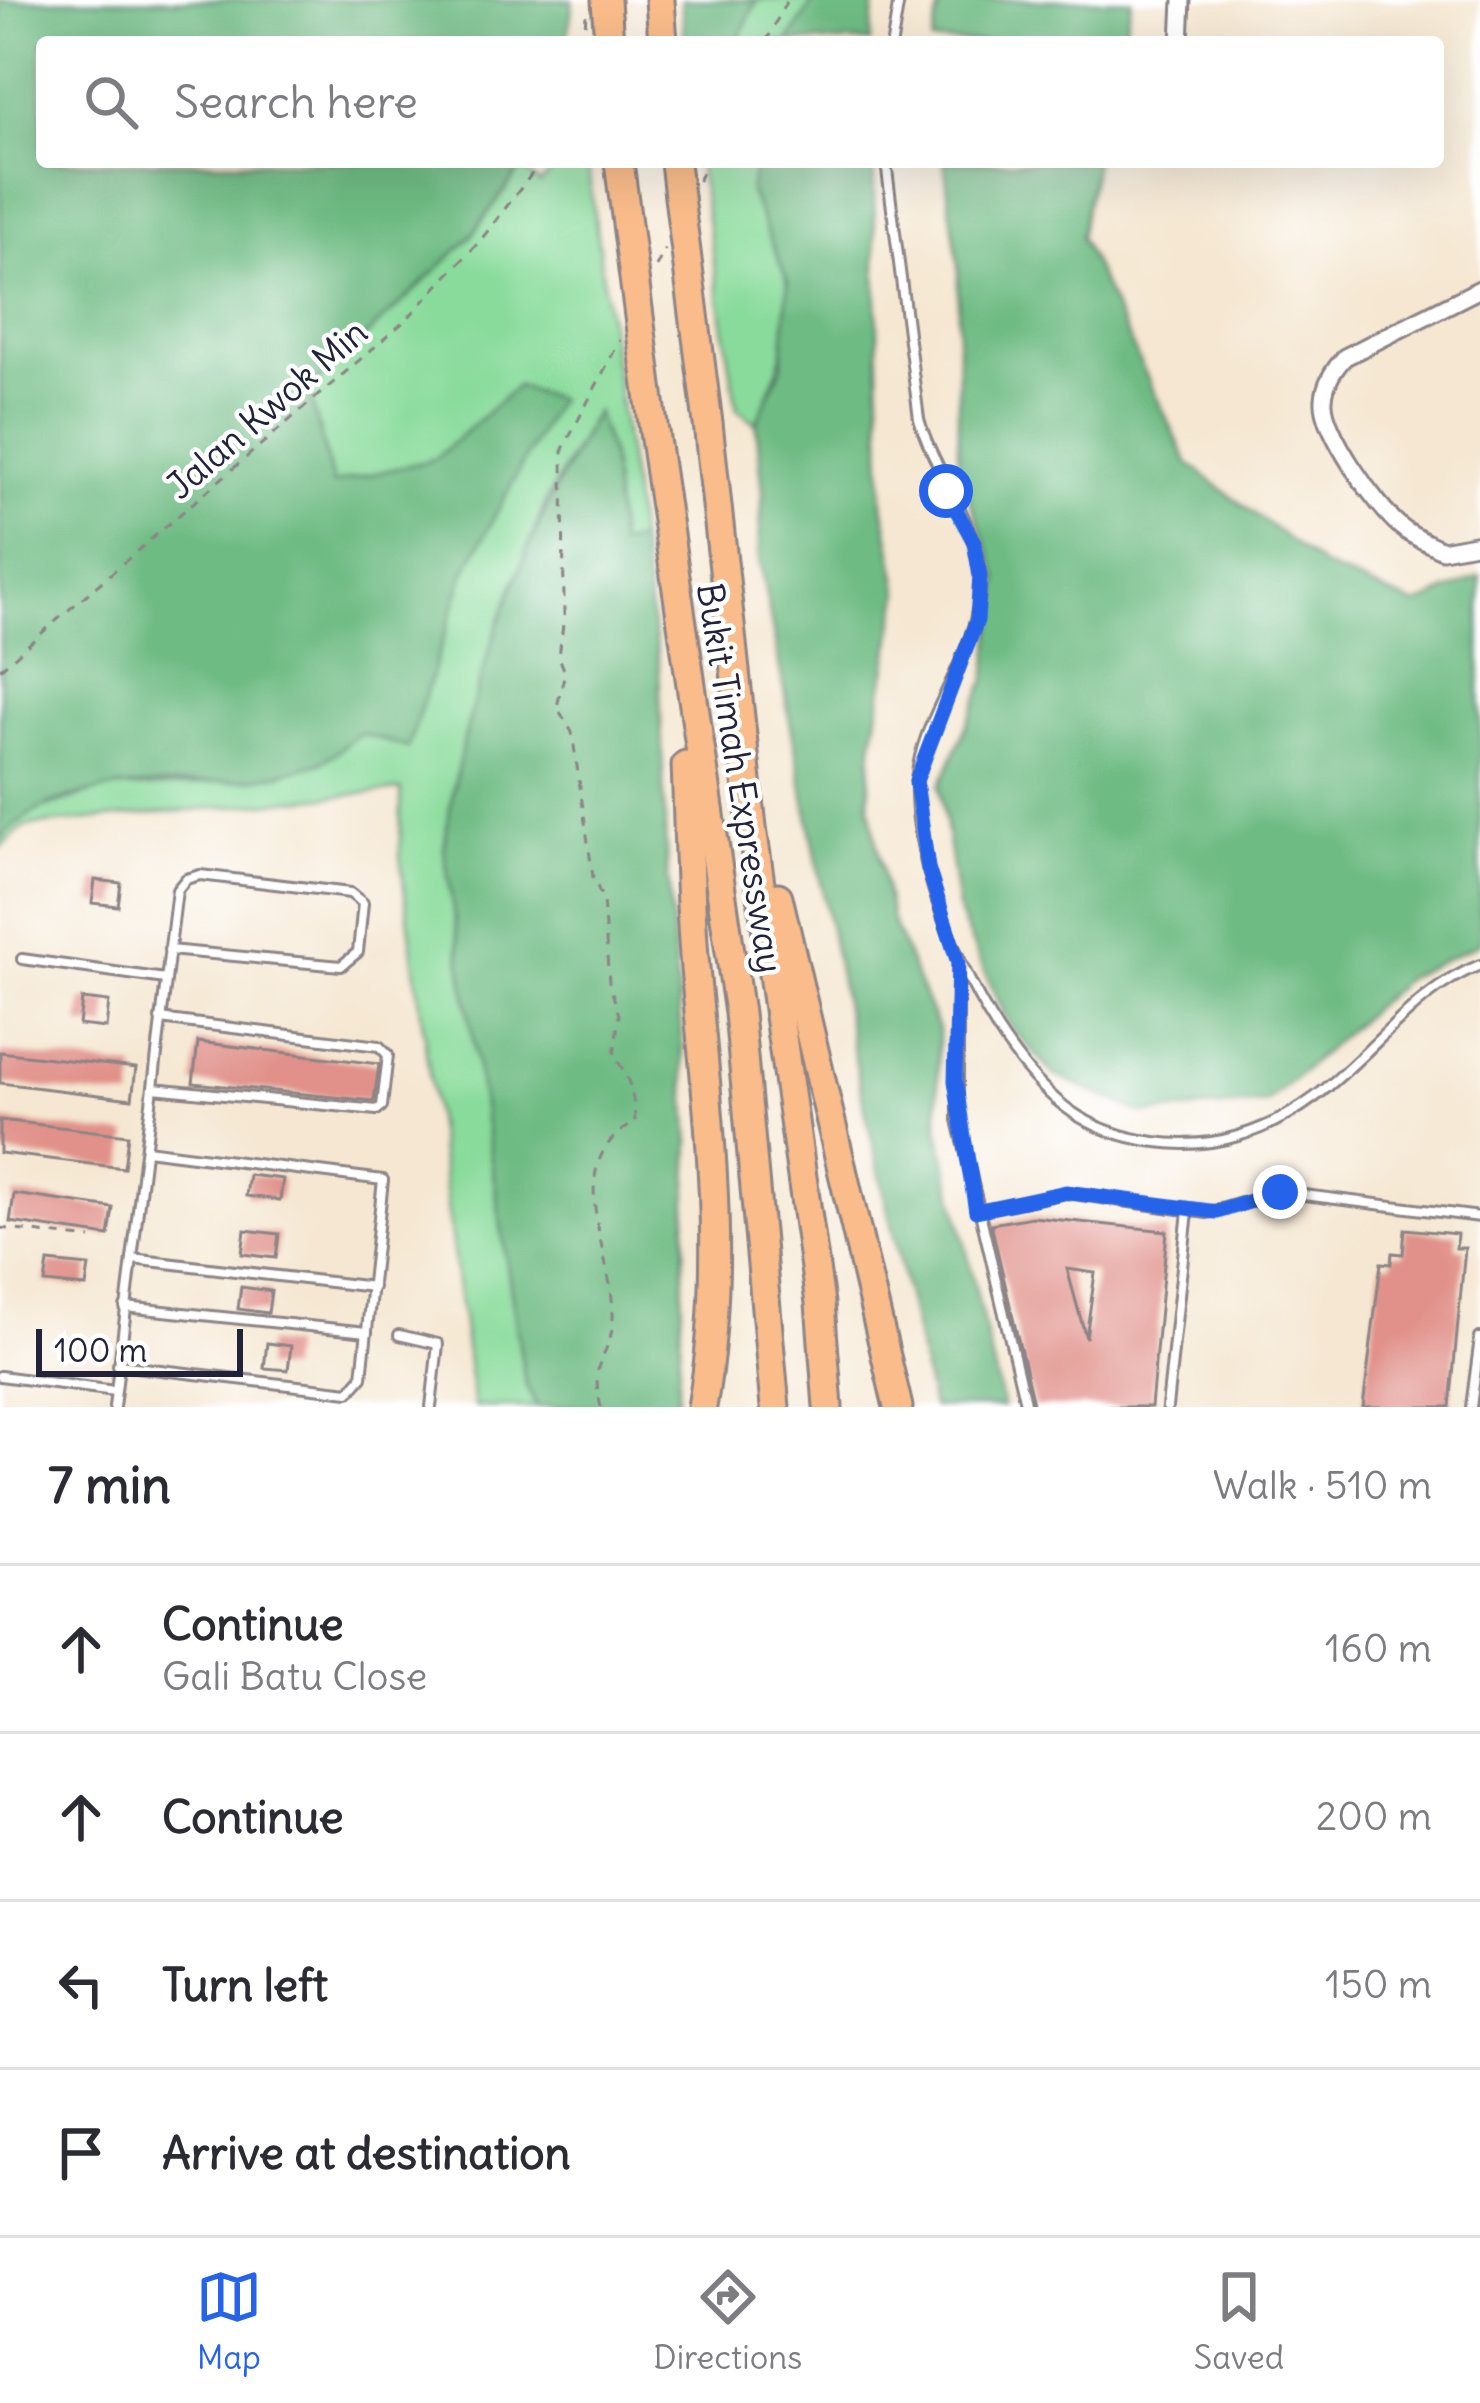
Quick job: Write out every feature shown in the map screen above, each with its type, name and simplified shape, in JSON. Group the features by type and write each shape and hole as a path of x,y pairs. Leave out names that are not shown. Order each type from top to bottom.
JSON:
{"highway":[{"path":"606,0 609,36"},
{"path":"660,0 663,36"},
{"name":"Bukit Timah Expressway","path":"620,168 680,623 739,1012 775,1407"},
{"name":"Bukit Timah Expressway","path":"676,168 752,827 820,1303 828,1407"},
{"path":"680,623 694,960 718,1225 713,1342 702,1407"},
{"path":"752,827 767,852 898,1407"}],"street":[{"path":"1180,36 1182,0"},
{"path":"1480,289 1345,357 1331,374 1323,401 1332,430 1376,501 1402,529 1442,550 1480,543"}],"lane":[{"path":"893,36 899,0"},
{"path":"887,168 919,419 929,457 974,542 980,576 977,620 925,747 916,781 918,812 928,868 958,963 1031,1074 1073,1113 1127,1137 1183,1144 1234,1138 1287,1119 1336,1084 1440,989 1480,965"},
{"path":"114,1407 160,1019 165,979 177,890 186,879 200,875 350,893 363,903 358,952 341,966 169,950"},
{"path":"22,959 165,979"},
{"path":"958,963 955,1081 976,1211 1026,1407"},
{"path":"153,1088 377,1110 385,1089 388,1055 379,1046 160,1019"},
{"path":"118,1365 350,1392 362,1377 382,1180 146,1150"},
{"path":"976,1211 1066,1192 1217,1212 1264,1194 1298,1192 1480,1217"},
{"path":"1167,1407 1188,1211"},
{"path":"132,1259 373,1287"},
{"path":"125,1307 367,1332"},
{"path":"399,1335 438,1344 431,1407"},
{"path":"1472,1407 1480,1338"},
{"path":"0,1376 116,1390"}],"path":[{"path":"585,36 590,0"},
{"path":"769,36 787,0"},
{"name":"Jalan Kwok Min","path":"0,669 406,320 480,241 537,168"},
{"path":"697,182 704,168"},
{"path":"647,284 667,243"},
{"path":"601,1407 593,1373 613,1322 597,1236 600,1149 613,1133 635,1122 628,1075 614,1056 619,1015 609,982 603,900 593,878 586,806 571,749 572,732 557,707 565,672 560,657 563,449 627,324"},
{"path":"0,1228 91,1239"}],"green space":[{"path":"0,0 573,0 568,36 36,36 36,168 521,168 469,239 309,390 333,484 435,459 517,386 557,399 465,572 408,748 360,733 323,761 277,774 131,787 60,801 28,815 0,838"},
{"path":"681,0 757,0 740,36 684,36"},
{"path":"757,0 814,0 792,36 740,36"},
{"path":"814,0 875,0 871,36 792,36"},
{"path":"941,0 1132,0 1123,36 933,36"},
{"path":"521,168 540,184 555,168 588,168 639,540 619,546 611,457 595,413 547,499 508,600 475,706 444,849 525,1382 537,1407 474,1407 400,856 401,790 25,826 0,847 0,838 24,814 104,789 190,786 320,763 360,733 434,654 465,572 556,399 517,386 435,459 332,484 309,390 469,239"},
{"path":"699,168 755,168 758,208 789,295 787,333 777,372 756,423 737,409"},
{"path":"754,168 873,168 883,504 900,594 872,747 869,802 891,918 938,1029 938,1127 1003,1407 932,1407 861,1091 758,554 763,492 756,423 782,366 788,282 750,192"},
{"path":"945,168 1094,168 1080,237 1188,463 1324,567 1416,605 1480,576 1480,943 1406,978 1267,1103 1143,1114 1054,1075 1009,1025 959,915 940,786 986,680 999,578 958,469 958,264"},
{"path":"596,412 611,457 619,545 639,540 659,665 666,852 690,1142 677,1407 537,1407 525,1383 444,849 465,735 499,623 543,515"}],"building":[{"path":"95,880 121,883 118,906 92,903"},
{"path":"82,999 109,1002 106,1028 79,1025"},
{"path":"198,1042 379,1064 374,1101 193,1083"},
{"path":"0,1052 136,1068 132,1099 0,1083"},
{"path":"0,1120 128,1135 124,1168 0,1153"},
{"path":"249,1175 283,1179 280,1200 246,1196"},
{"path":"14,1194 113,1208 109,1236 10,1222"},
{"path":"1032,1217 1167,1231 1151,1407 1034,1407 991,1224","holes":["1067,1269 1095,1273 1086,1338"]},
{"path":"1405,1229 1457,1234 1456,1248 1465,1248 1450,1407 1363,1407 1381,1263 1391,1264 1392,1253 1403,1254"},
{"path":"245,1230 279,1234 276,1258 242,1254"},
{"path":"48,1262 89,1266 86,1287 45,1283"},
{"path":"241,1287 271,1291 268,1313 238,1309"},
{"path":"267,1343 291,1346 288,1370 264,1368"}],"route":[{"path":"946,491 974,542 980,576 977,620 925,747 916,781 928,868 958,963 955,1081 976,1211 1066,1192 1207,1213 1280,1192"}]}
